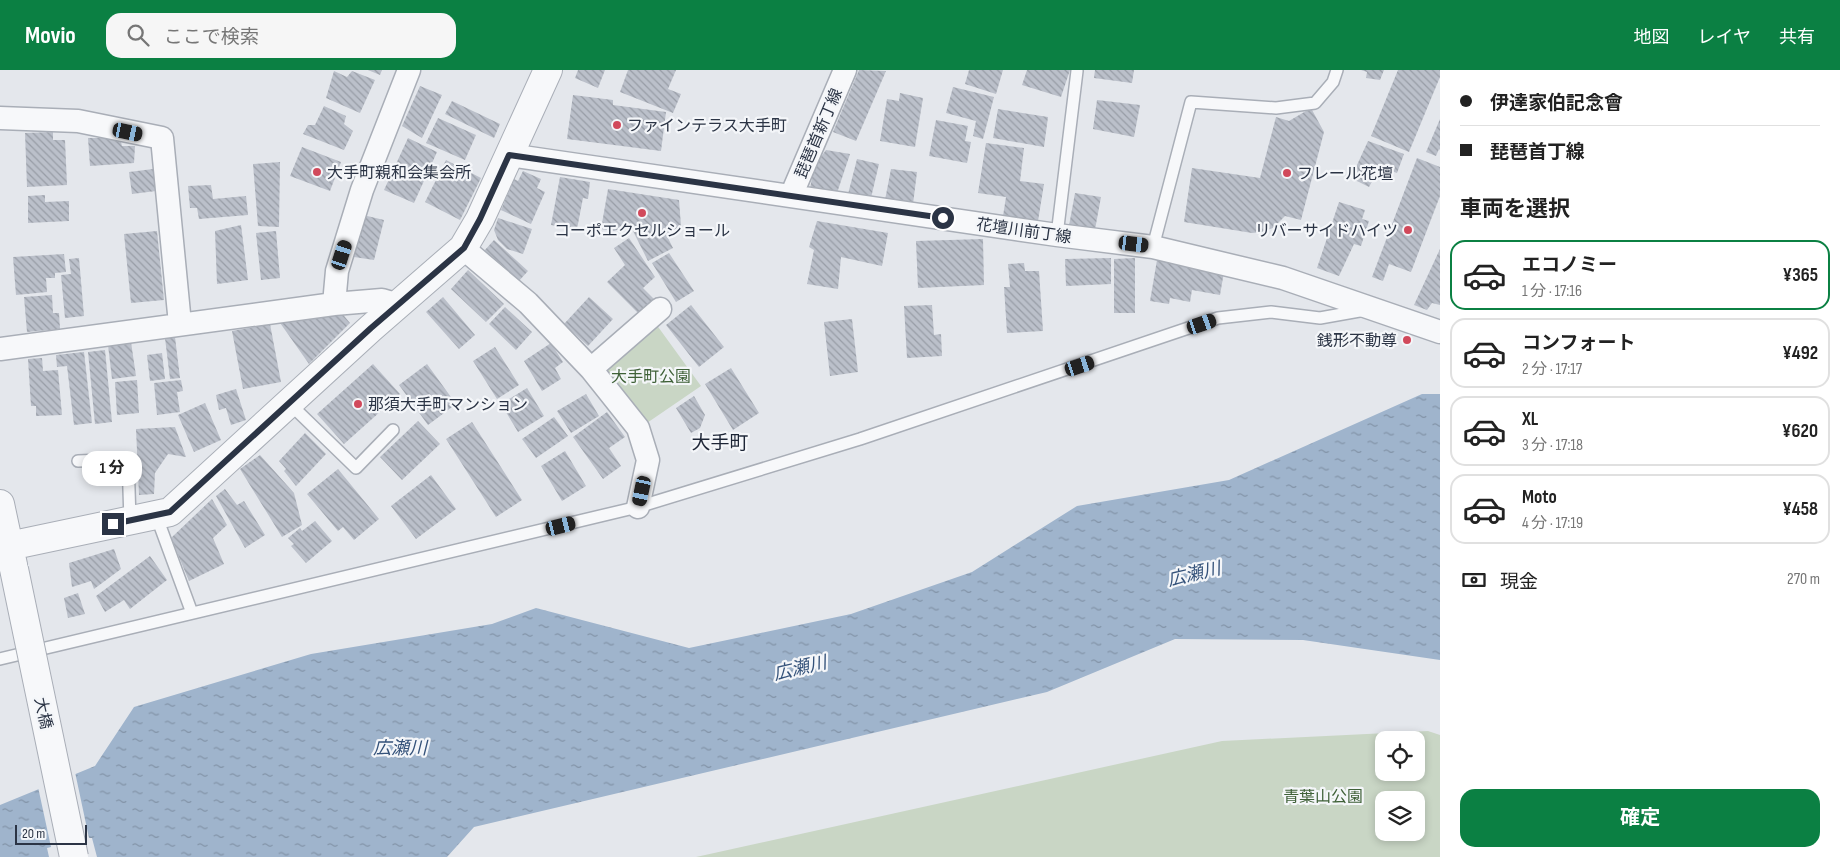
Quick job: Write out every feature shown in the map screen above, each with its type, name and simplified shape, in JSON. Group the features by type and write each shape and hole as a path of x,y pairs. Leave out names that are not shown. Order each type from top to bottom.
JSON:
{"street":[{"path":"334,304 336,271 362,190 409,70"},
{"path":"11,558 143,518 170,512 398,304 464,248 480,219 548,70"},
{"name":"琵琶首新丁線","path":"791,196 845,70"},
{"path":"0,118 78,121 162,138 180,324"},
{"name":"花壇川前丁線","path":"509,155 1057,235 1154,247 1283,278 1440,332"},
{"path":"464,248 528,303 591,369 638,428 648,460 638,507"},
{"path":"0,349 334,304 382,300 398,304"},
{"path":"591,369 660,309"},
{"name":"大橋","path":"0,504 74,857"}],"lane":[{"path":"1154,247 1191,102 1276,108 1315,102 1333,82 1336,70"},
{"path":"1057,235 1077,71"},
{"path":"0,659 638,507 860,439 1218,318 1271,312 1320,318 1372,309"},
{"path":"289,403 356,468 393,430"},
{"path":"78,461 128,459 143,518 192,614"}],"green space":[{"name":"大手町公園","path":"656,324 701,386 644,425 604,370"},
{"name":"青葉山公園","path":"1425,731 1440,735 1440,857 696,857 1222,741 1375,734 1375,781 1425,781"}],"water":[{"name":"広瀬川","path":"1422,394 1440,394 1440,660 1303,640 1175,639 1047,692 474,827 447,857 0,857 0,805 95,766 134,707 311,654 492,624 536,608 689,648 851,614 972,572 1077,506 1229,480"}],"pier":[{"path":"75,772 89,838 92,838 97,857 49,857 47,848 51,847 38,787"}],"building":[{"path":"368,70 382,70 380,75"},
{"path":"578,70 605,70 598,88 575,78"},
{"path":"628,70 676,70 668,89 681,94 673,113 620,92"},
{"path":"859,70 886,71 856,141 833,132"},
{"path":"969,70 1003,70 996,94 965,84"},
{"path":"1027,70 1070,70 1061,97 1022,85"},
{"path":"1095,70 1134,70 1132,83 1094,78"},
{"path":"1361,70 1384,70 1380,80 1366,78 1367,72"},
{"path":"1398,70 1440,70 1440,77 1409,152 1371,136"},
{"path":"334,71 347,77 352,71 375,80 360,113 326,98"},
{"path":"420,86 442,95 422,138 402,126"},
{"path":"953,87 994,97 983,139 973,136 976,121 946,113"},
{"path":"900,93 923,98 915,147 880,141 887,99 899,101"},
{"name":"ファインテラス大手町","path":"573,95 613,100 613,105 666,112 661,151 567,139"},
{"path":"1097,100 1140,105 1134,137 1093,129"},
{"path":"452,101 500,124 494,138 445,114"},
{"path":"324,106 346,116 344,124 353,131 344,150 303,134 308,125 315,125"},
{"name":"フレール花壇","path":"1311,108 1324,132 1301,220 1285,216 1273,228 1252,233 1184,222 1192,168 1260,178 1276,117 1289,121"},
{"path":"998,109 1048,117 1044,147 993,138"},
{"path":"438,118 476,135 465,160 426,143"},
{"path":"1440,119 1440,150 1436,156 1426,152"},
{"path":"936,120 968,126 965,141 971,142 967,163 929,156"},
{"path":"53,132 53,140 65,140 67,185 27,187 25,133"},
{"path":"88,138 120,138 122,146 135,146 134,163 90,166"},
{"path":"408,138 437,152 414,203 384,190"},
{"path":"1368,141 1404,154 1397,173 1380,167 1369,187 1351,178"},
{"path":"986,143 1024,148 1020,181 1044,184 1038,221 1003,216 1006,197 978,193"},
{"path":"302,147 341,162 330,191 290,176"},
{"path":"826,150 850,154 836,196 810,189 814,166"},
{"name":"リバーサイドハイツ","path":"1417,158 1440,167 1440,196 1411,272 1389,264 1383,281 1372,277"},
{"path":"857,159 879,164 870,202 847,198"},
{"path":"446,160 481,178 460,220 425,202"},
{"path":"280,162 279,227 258,226 253,164"},
{"path":"153,169 156,191 132,194 129,172"},
{"path":"891,169 917,172 913,204 885,200"},
{"path":"523,171 541,179 537,188 545,192 531,224 501,210 514,179 518,181"},
{"path":"560,177 590,182 588,199 583,198 577,229 551,225"},
{"path":"211,185 213,199 246,196 248,215 199,219 197,208 190,208 188,186"},
{"name":"コーポエクセルショール","path":"608,189 679,200 681,226 666,234 673,248 648,261 630,225 614,231 601,229"},
{"path":"1075,193 1101,197 1094,235 1068,231"},
{"path":"45,195 45,202 69,201 69,221 28,223 28,196"},
{"path":"1339,202 1365,210 1362,219 1369,221 1361,246 1354,244 1339,276 1317,268"},
{"path":"363,215 384,220 374,260 354,257"},
{"path":"498,218 532,229 523,254 507,249 498,240 494,230"},
{"path":"817,221 888,233 882,266 841,257 838,289 807,284 814,250 809,247"},
{"path":"241,225 248,280 217,284 215,231"},
{"path":"157,231 164,300 131,303 124,234"},
{"path":"276,231 280,278 261,280 256,233"},
{"path":"629,238 655,277 643,288 655,300 640,315 607,282 625,265 614,248"},
{"path":"983,239 984,285 918,288 916,241"},
{"path":"494,240 528,271 518,282 484,251"},
{"path":"1440,249 1440,305 1432,303 1427,310 1414,305"},
{"path":"669,253 694,291 676,302 652,263"},
{"path":"64,254 66,272 55,273 55,278 46,278 47,292 16,295 13,257"},
{"path":"79,258 84,316 65,318 61,275 71,274 69,259"},
{"path":"1111,258 1111,284 1066,286 1065,259"},
{"path":"1135,258 1135,313 1114,313 1114,259"},
{"path":"1157,260 1224,272 1220,295 1192,290 1190,302 1170,298 1169,304 1150,301"},
{"path":"1024,263 1025,271 1039,271 1043,331 1007,333 1004,287 1010,287 1008,264"},
{"path":"468,270 504,304 486,322 451,289"},
{"path":"52,295 53,313 59,313 60,329 27,332 24,297"},
{"path":"443,297 475,335 459,349 426,312"},
{"path":"589,297 613,319 588,346 564,324"},
{"path":"691,305 724,347 699,367 666,325"},
{"path":"932,305 934,335 941,334 942,356 907,358 904,306"},
{"path":"505,307 532,332 516,350 489,324"},
{"path":"340,311 350,323 309,364 278,320"},
{"path":"852,319 858,372 830,376 824,322"},
{"path":"270,324 281,382 243,389 232,331"},
{"path":"175,337 180,378 170,379 165,338"},
{"path":"131,342 136,376 112,379 108,345"},
{"path":"551,343 563,362 555,368 561,379 542,391 524,361"},
{"path":"495,347 519,385 497,399 473,361"},
{"path":"105,350 112,422 95,424 88,352"},
{"path":"84,352 92,423 74,425 67,366 57,367 56,355"},
{"path":"162,353 165,379 150,381 147,355"},
{"path":"42,358 43,371 58,370 62,415 36,416 36,406 31,406 28,359"},
{"name":"那須大手町マンション","path":"373,364 400,394 344,444 317,414"},
{"path":"427,364 456,404 428,425 399,385"},
{"path":"731,368 759,413 733,430 705,384"},
{"path":"137,380 139,413 117,415 115,382"},
{"path":"181,380 183,391 177,392 180,412 157,415 154,383"},
{"path":"527,388 544,416 518,432 501,404"},
{"path":"236,389 246,420 231,425 226,408 219,410 216,395"},
{"path":"586,394 599,416 571,433 557,411"},
{"path":"694,396 705,415 700,428 691,433 676,408"},
{"path":"205,403 221,440 194,452 178,415"},
{"path":"607,412 625,437 609,448 621,466 603,479 573,437"},
{"path":"554,417 568,436 536,458 522,439"},
{"path":"418,421 440,444 402,480 380,457"},
{"path":"472,422 522,500 496,517 446,439"},
{"path":"175,427 186,457 168,454 155,473 154,494 139,495 136,429"},
{"path":"305,433 326,454 296,486 279,461"},
{"path":"565,451 586,486 562,501 541,466"},
{"path":"260,455 294,493 302,525 282,537 240,469"},
{"path":"338,469 379,519 354,540 343,527 338,531 307,494"},
{"path":"431,475 456,509 416,539 391,506"},
{"path":"225,489 237,505 244,501 265,535 245,548 216,496"},
{"path":"212,499 227,525 213,538 224,564 189,581 171,538"},
{"path":"315,521 332,541 306,563 291,546 294,544 288,538 300,528 302,531"},
{"path":"114,549 121,569 94,589 91,581 72,587 69,563"},
{"path":"150,556 167,580 130,609 124,600 105,612 96,596"},
{"path":"78,593 85,614 68,618 64,598"}],"place":[{"name":"ファインテラス大手町","path":"617,125"},
{"name":"大手町親和会集会所","path":"317,172"},
{"name":"フレール花壇","path":"1287,173"},
{"name":"コーポエクセルショール","path":"642,213"},
{"name":"リバーサイドハイツ","path":"1408,230"},
{"name":"銭形不動尊","path":"1407,340"},
{"name":"那須大手町マンション","path":"358,404"}],"district":[{"name":"大手町","path":"720,442"}],"route":[{"path":"113,524 170,512 371,328 464,248 480,219 509,155 943,218"}]}
